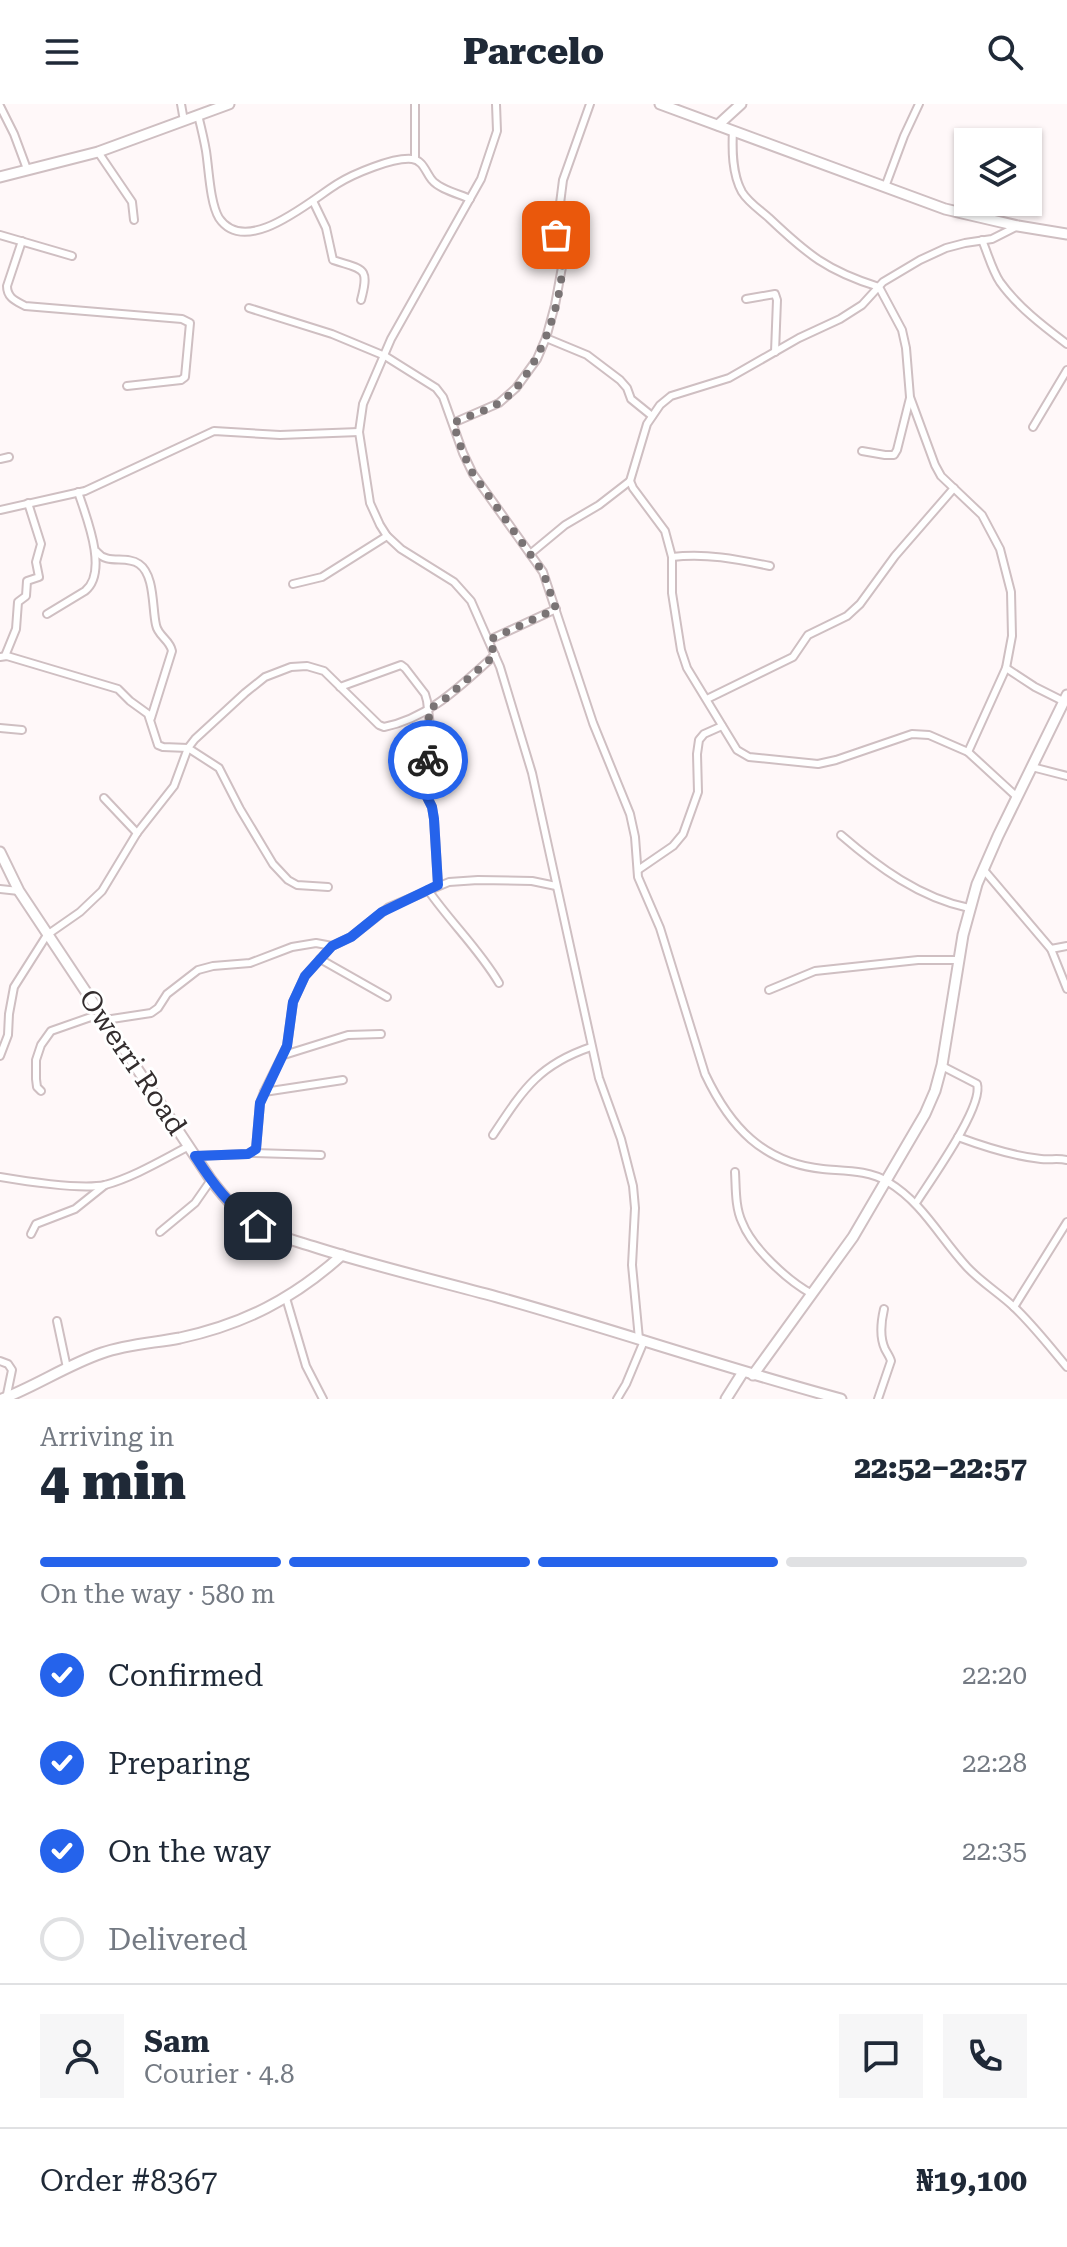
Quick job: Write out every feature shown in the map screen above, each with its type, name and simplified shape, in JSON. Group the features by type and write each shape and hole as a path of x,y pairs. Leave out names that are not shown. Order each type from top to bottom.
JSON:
{"main road":[{"path":"0,177 98,152 229,104"},
{"path":"660,104 945,209 1067,234"},
{"path":"718,125 741,104"},
{"path":"753,1375 853,1237 925,1114 942,1065 969,908 983,869 1066,700"},
{"name":"Owerri Road","path":"0,852 19,891 47,935 211,1180 240,1214 258,1226 342,1255 504,1299 841,1399"},
{"path":"5,1398 100,1353 226,1326 286,1298 314,1280 342,1255"},
{"path":"726,1399 743,1372"}],"street":[{"path":"181,104 184,121"},
{"path":"415,104 415,159"},
{"path":"496,104 497,131 481,179 401,318 363,404 359,432 370,503 387,536 401,549 454,582 471,601 495,655 532,773 591,1047 633,1186 632,1265 642,1340 626,1384 617,1399"},
{"path":"453,423 499,403 516,388 537,359 546,338 562,267 562,249 556,235 563,180 590,104"},
{"path":"885,187 919,104"},
{"path":"0,106 27,169"},
{"path":"198,115 218,217 228,227 253,232 280,221 339,183 391,162 415,159 434,183 470,199"},
{"path":"733,130 732,152 737,179 745,196 803,249 830,269 879,287 902,330 910,397 935,465 941,476 982,515 1000,549 1011,592 1012,636 1006,668 968,752"},
{"path":"98,152 132,202 134,220"},
{"path":"313,201 326,228 333,260 362,270 365,274 361,300"},
{"path":"530,554 565,525 599,505 630,481 647,424 660,405 671,396 729,378 854,311 893,275 946,248 992,239 1018,226"},
{"path":"0,235 72,256"},
{"path":"982,240 998,279 1005,288 1031,315 1067,344"},
{"path":"22,241 7,292 12,299 25,306 182,319 190,323 185,377 127,386"},
{"path":"746,299 775,294 775,352"},
{"path":"249,308 332,334 385,356 436,388 443,397 473,474 543,572 593,723 630,814 643,890 660,928 705,1074 713,1091 745,1135 763,1150 801,1166 850,1171 888,1181 916,1203 968,1268 1014,1307 1067,1367"},
{"path":"546,338 587,355 620,380 631,399 652,416"},
{"path":"1033,427 1067,370"},
{"path":"862,451 894,455 910,397"},
{"path":"0,510 78,492 138,468 214,431 280,435 359,432"},
{"path":"0,459 9,457"},
{"path":"630,481 665,531 672,557 672,593 681,650 687,668 731,743 742,755 818,764 912,734 929,735 968,752 1017,797"},
{"path":"707,699 793,657 808,635 847,616 954,488"},
{"path":"78,492 100,557 140,565 155,604 156,627 171,645 172,651 151,721"},
{"path":"28,503 41,544 36,562 39,577 27,581 26,596 18,602 14,636 2,656 118,689 148,714 158,745 188,748 219,768 273,864 288,880 297,885 328,887"},
{"path":"293,584 322,577 387,536"},
{"path":"47,614 90,587 97,552"},
{"path":"672,557 696,554 770,566"},
{"path":"489,640 556,609"},
{"path":"0,1056 8,1035 14,987 47,935 80,912 102,891 137,833 174,786 188,748 245,693 278,671 291,667 316,667 324,671 379,725 393,725 428,710 446,698 495,655"},
{"path":"340,687 401,665 425,694 432,742 422,782 434,819 438,885"},
{"path":"1006,668 1035,687 1066,700"},
{"path":"638,870 673,846 683,834 698,792 699,740 704,734 722,726"},
{"path":"0,728 22,730"},
{"path":"1032,767 1067,776"},
{"path":"104,798 137,833"},
{"path":"841,835 867,859 936,900 969,908"},
{"path":"983,869 1051,949 1067,989"},
{"path":"252,1153 256,1149 260,1103 287,1046 293,1002 305,976 332,946 351,937 382,912 449,882 532,881 556,886"},
{"path":"0,889 19,891"},
{"path":"428,890 472,943 499,983"},
{"path":"41,1091 37,1087 36,1060 41,1045 51,1031 91,1017 105,1020 151,1013 167,994 198,970 250,963 292,947 316,943 332,946"},
{"path":"1051,949 1067,946"},
{"path":"320,959 387,997"},
{"path":"769,990 815,971 918,960 959,960"},
{"path":"284,1055 348,1035 381,1034"},
{"path":"493,1135 525,1088 551,1065 591,1047"},
{"path":"916,1203 964,1127 979,1087 942,1065"},
{"path":"264,1092 343,1080"},
{"path":"958,1137 1005,1153 1045,1160 1067,1160"},
{"path":"0,1177 105,1185 189,1146"},
{"path":"195,1156 252,1153 321,1155"},
{"path":"735,1172 738,1209 743,1226 791,1281 812,1294"},
{"path":"160,1232 195,1203 211,1180"},
{"path":"31,1234 36,1224 75,1209 105,1185"},
{"path":"1014,1307 1067,1222"},
{"path":"286,1298 306,1366 323,1399"},
{"path":"878,1399 891,1361 882,1340 884,1309"},
{"path":"57,1321 67,1369"},
{"path":"0,1361 12,1370 5,1398"}],"way so far":[{"path":"428,760 432,742 428,710 495,655 489,640 556,609 543,572 473,474 453,423 499,403 516,388 537,359 555,305 562,267 562,249 556,235"}],"route":[{"path":"258,1226 226,1200 195,1156 248,1154 256,1149 260,1103 284,1055 293,1002 305,976 332,946 351,937 389,907 438,885 434,819 422,787 428,760"}]}
